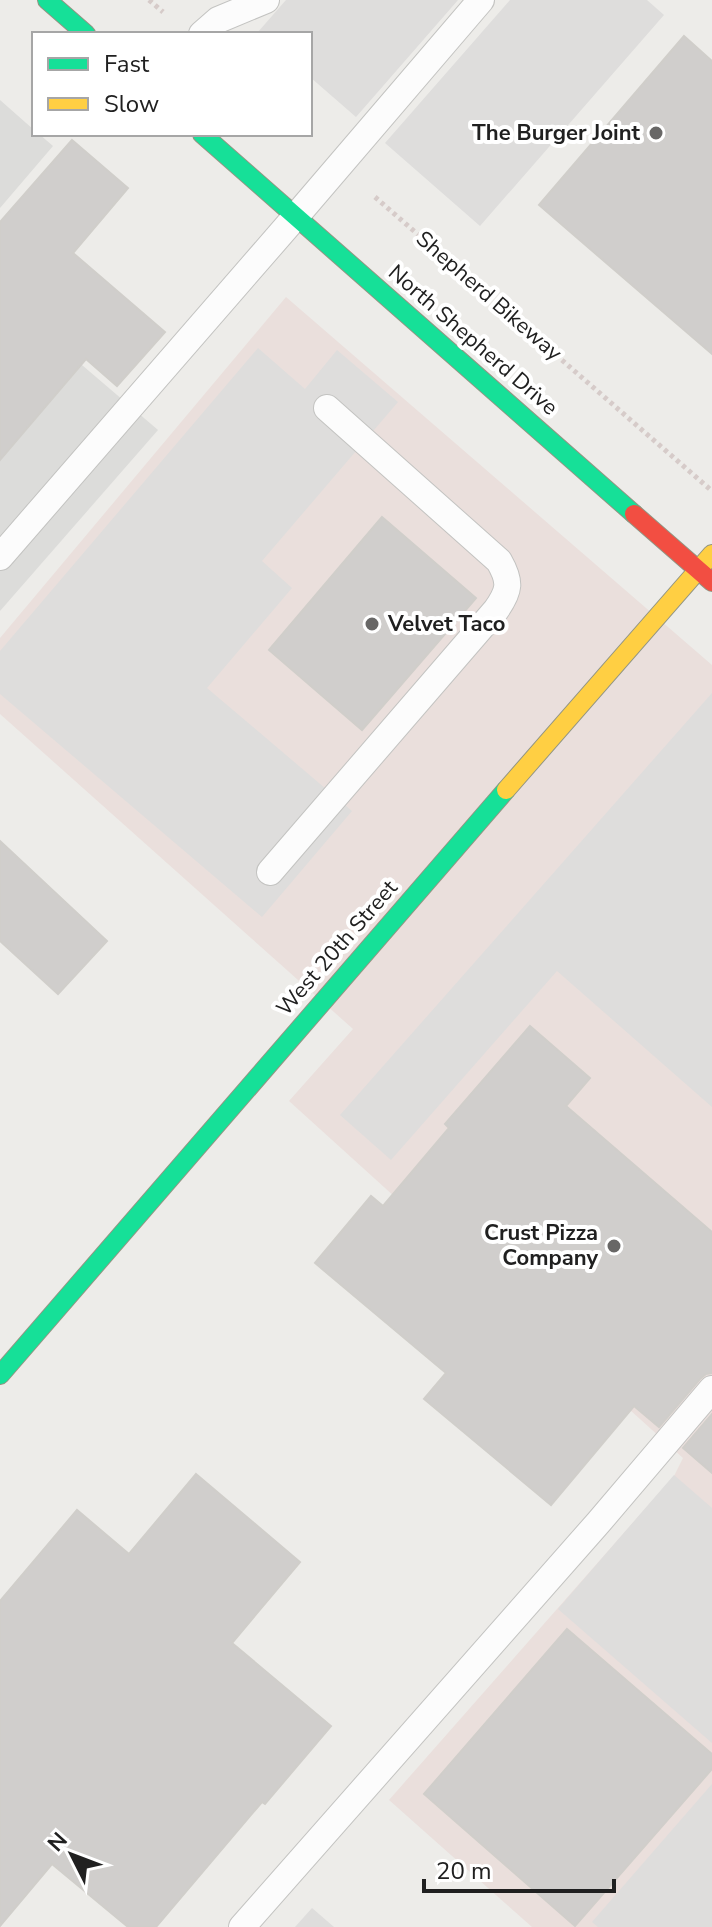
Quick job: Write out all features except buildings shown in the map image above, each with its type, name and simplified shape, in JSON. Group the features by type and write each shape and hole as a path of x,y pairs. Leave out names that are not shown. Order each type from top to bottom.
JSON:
{"main road":[{"path":"47,0 84,32"},
{"name":"North Shepherd Drive","path":"204,136 705,576"},
{"name":"West 20th Street","path":"0,1375 628,649 705,576 712,554"}],"lane":[{"path":"204,32 218,20 266,0"},
{"path":"0,557 481,0"},
{"path":"270,872 496,610 505,598 508,584 499,561 327,408"},
{"path":"242,1927 712,1389"}],"path":[{"name":"Shepherd Bikeway","path":"339,165 712,491"}],"shaded area":[{"path":"286,0 458,0 356,117 312,79 312,32 258,32"},
{"path":"510,0 647,0 664,15 480,226 385,143"},
{"path":"0,100 32,128 32,136 41,136 53,146 0,208"},
{"path":"0,295 158,430 0,611"},
{"path":"286,297 712,665 712,1927 532,1927 389,1800 674,1476 683,1458 289,1101 353,1029 0,714 0,638"},
{"path":"258,348 305,389 337,350 398,402 262,561 292,588 207,688 352,811 262,917 0,694 0,651"},
{"path":"712,693 712,1107 557,971 391,1160 340,1115"},
{"path":"674,1475 712,1508 712,1743 558,1609"},
{"path":"712,1784 712,1927 598,1927 592,1922"},
{"path":"312,1908 334,1927 295,1927"}],"traffic: fast":[{"path":"47,0 84,32"},
{"path":"204,136 634,514"},
{"path":"0,1375 506,790"}],"traffic: slow":[{"path":"506,790 712,554"}],"traffic: jam":[{"path":"634,514 712,582"}],"place":[{"name":"The Burger Joint","path":"656,133"},
{"name":"Velvet Taco","path":"372,624"},
{"name":"Crust Pizza Company","path":"614,1246"}]}
